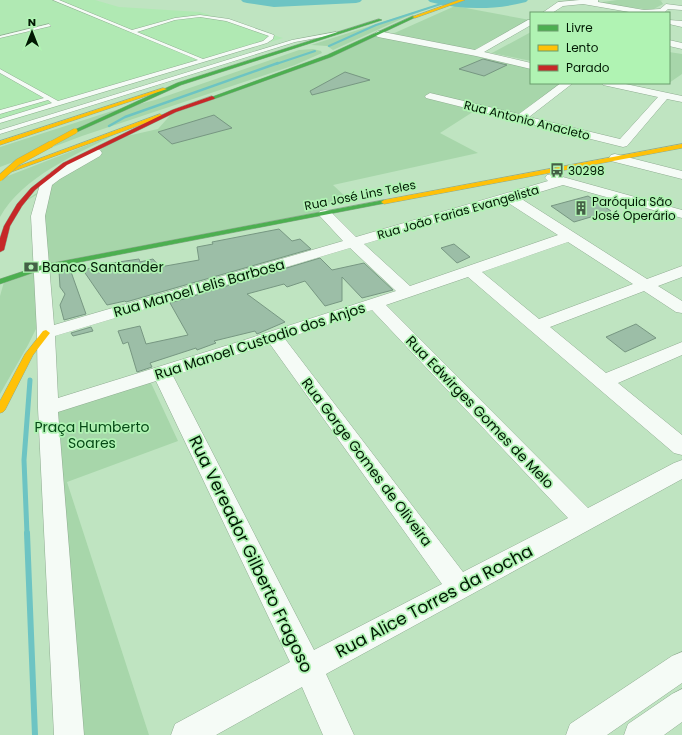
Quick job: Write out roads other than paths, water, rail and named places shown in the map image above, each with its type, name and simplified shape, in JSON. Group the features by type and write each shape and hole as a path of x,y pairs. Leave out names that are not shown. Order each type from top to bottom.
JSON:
{"main road":[{"path":"0,143 392,16 432,4 463,0"},
{"path":"0,174 329,56 444,3"},
{"path":"294,47 320,48 326,51 329,56"},
{"path":"0,178 18,162 75,131 179,84"},
{"path":"0,250 7,226 19,205 33,189 65,164 174,111"},
{"name":"Rua José Lins Teles","path":"0,282 325,214 682,146"},
{"path":"0,410 29,354 46,333"}],"street":[{"path":"548,12 561,4 603,0"},
{"path":"663,0 682,3"},
{"path":"582,2 649,12 662,11 666,6 682,8"},
{"path":"561,4 611,12"},
{"path":"670,22 682,24"},
{"path":"476,53 530,23"},
{"path":"378,34 476,53 530,66"},
{"path":"670,43 682,46"},
{"path":"522,117 567,84"},
{"path":"612,84 682,99"},
{"name":"Rua Antonio Anacleto","path":"430,96 522,117 623,143 665,95"},
{"path":"69,735 48,408 46,333 38,216 46,184 55,176 118,138"},
{"path":"615,158 682,175"},
{"path":"536,173 682,214"},
{"name":"Rua João Farias Evangelista","path":"353,243 564,181"},
{"path":"510,198 682,308"},
{"path":"325,214 353,243 407,292"},
{"name":"Rua Manoel Custodio dos Anjos","path":"48,408 162,374 471,271 569,236"},
{"name":"Rua Manoel Lelis Barbosa","path":"46,333 353,243"},
{"path":"471,271 682,447"},
{"path":"537,326 682,271"},
{"path":"0,288 23,278 42,273"},
{"name":"Rua Edwirges Gomes de Melo","path":"374,303 586,521"},
{"name":"Rua Gorge Gomes de Oliveira","path":"274,337 459,587"},
{"path":"604,381 682,348"},
{"name":"Rua Vereador Gilberto Fragoso","path":"162,374 308,668 339,735"},
{"name":"Rua Alice Torres da Rocha","path":"186,735 459,587 682,469"},
{"path":"581,735 682,666"},
{"path":"639,735 682,704"}],"lane":[{"path":"55,0 134,31 142,37 218,65"},
{"path":"0,122 57,103 265,42 271,38 272,35 221,19 200,16 188,16 134,31"},
{"path":"0,37 50,25"},
{"path":"0,132 294,41 350,30"},
{"path":"0,71 57,103"},
{"path":"0,112 49,98"}],"waterway":[{"path":"247,0 274,4 356,0"},
{"path":"434,0 491,4 522,0"},
{"path":"329,46 376,25 447,2"},
{"path":"276,64 315,51"},
{"path":"109,126 125,117 278,63"},
{"path":"27,534 24,460 30,380"},
{"path":"27,533 35,735"}],"place":[{"name":"30298","path":"557,170"},
{"name":"Paróquia São José Operário","path":"581,208"},
{"name":"Banco Santander","path":"31,267"}],"park label":[{"name":"Praça Humberto Soares","path":"92,436"}]}
